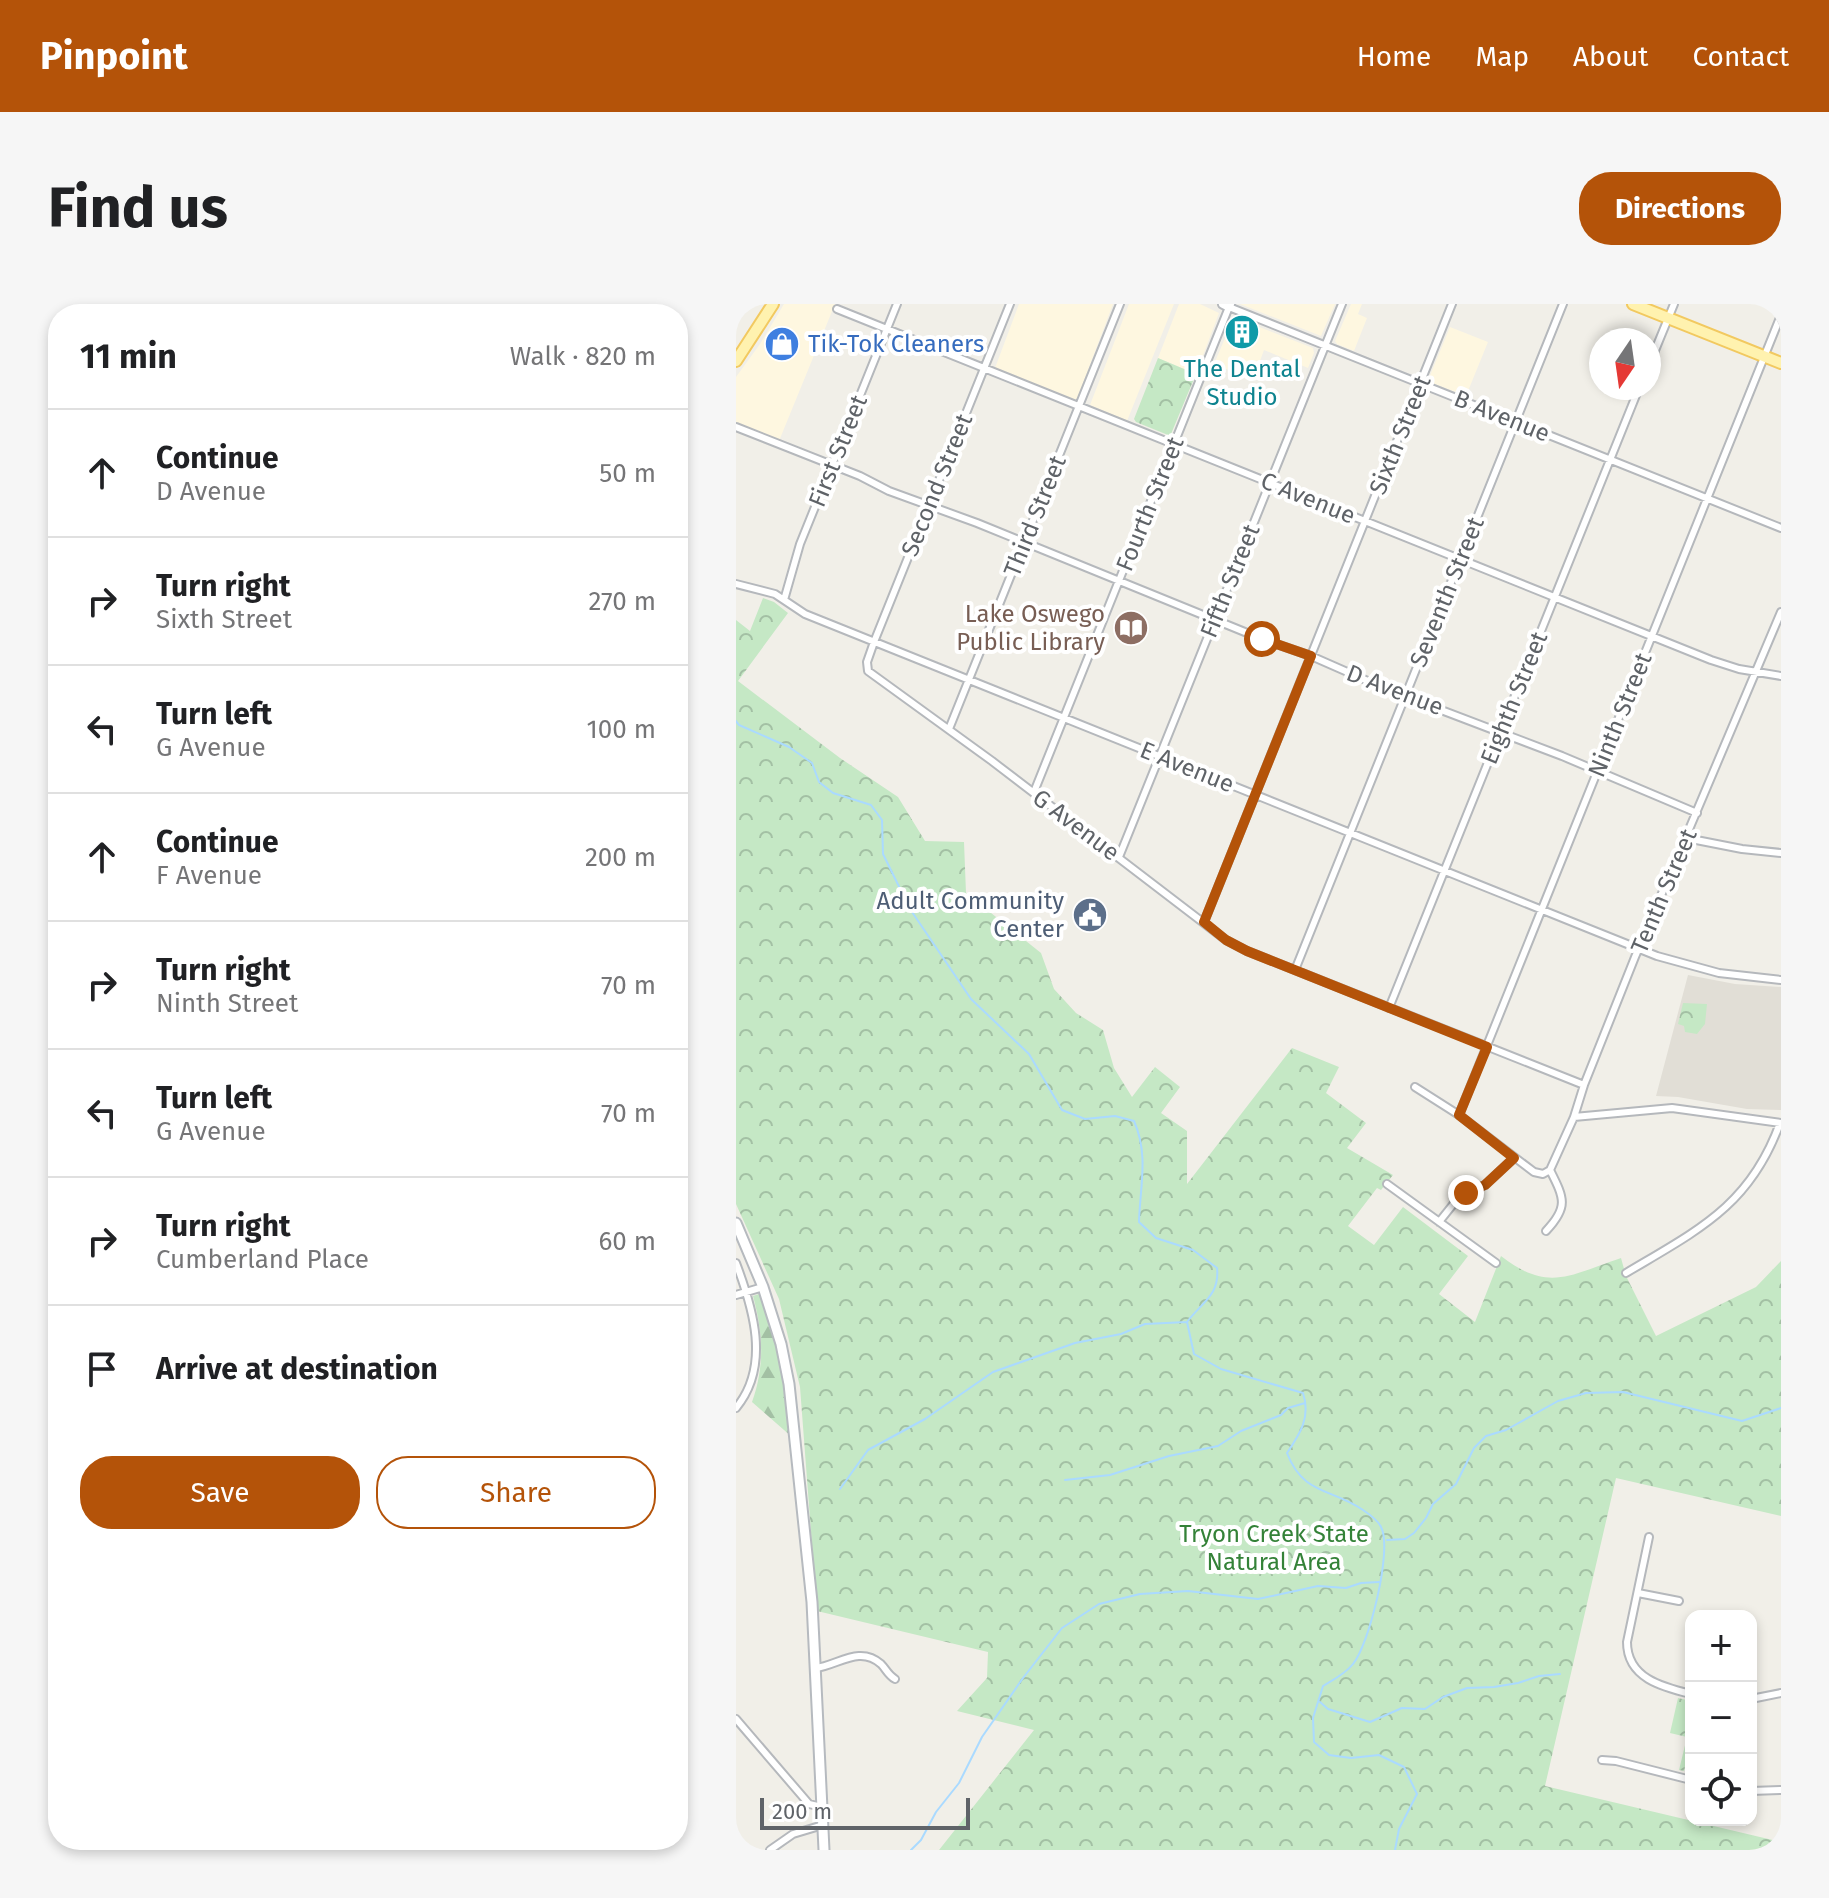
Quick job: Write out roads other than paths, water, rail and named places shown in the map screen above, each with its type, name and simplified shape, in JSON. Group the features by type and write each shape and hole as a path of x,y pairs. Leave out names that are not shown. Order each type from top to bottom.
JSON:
{"main road":[{"path":"736,361 773,304"},
{"path":"1633,304 1781,363"},
{"path":"736,1223 779,1334 789,1384 813,1610 824,1850"}],"street":[{"name":"First Street","path":"784,600 800,544 897,304"},
{"name":"Second Street","path":"866,666 1010,304"},
{"name":"Third Street","path":"949,729 1120,304"},
{"name":"Fifth Street","path":"1119,857 1342,304"},
{"name":"Sixth Street","path":"1204,922 1452,304"},
{"name":"Seventh Street","path":"1295,970 1563,304"},
{"path":"1661,335 1674,304"},
{"name":"B Avenue","path":"1227,305 1781,528"},
{"name":"Fourth Street","path":"1034,792 1227,305"},
{"name":"C Avenue","path":"837,309 1716,662 1781,676"},
{"name":"Ninth Street","path":"1459,1115 1781,315"},
{"name":"Eighth Street","path":"1389,1008 1634,400"},
{"name":"D Avenue","path":"736,427 1697,813"},
{"name":"E Avenue","path":"736,584 770,592 805,614 1640,949 1719,973 1781,980"},
{"name":"Tenth Street","path":"1550,1170 1781,612"},
{"name":"G Avenue","path":"866,666 869,672 1034,792 1233,944 1584,1085"},
{"path":"1686,838 1781,853"},
{"path":"1415,1087 1459,1115 1538,1174 1550,1170 1563,1201 1558,1217 1546,1231"},
{"path":"1574,1117 1672,1108 1780,1123 1768,1155 1738,1197 1700,1228 1626,1273"},
{"path":"1439,1222 1459,1197 1485,1185 1514,1158"},
{"path":"1387,1184 1496,1263"},
{"path":"736,1263 747,1292 757,1346 750,1381 736,1408"},
{"path":"736,1295 763,1287"},
{"path":"1649,1537 1627,1642 1630,1662 1650,1681 1685,1692"},
{"path":"1638,1593 1679,1601"},
{"path":"816,1668 834,1664 848,1656 863,1656 881,1664 895,1679"},
{"path":"1757,1698 1781,1693"},
{"path":"736,1719 809,1804 822,1807"},
{"path":"1602,1760 1685,1778"},
{"path":"1757,1791 1781,1790"},
{"path":"770,1850 793,1834 823,1825"}],"waterway":[{"path":"736,721 789,747 812,763 819,782 833,793 871,805 882,820 883,854 910,909 971,999 1029,1054 1062,1110 1085,1119 1115,1116 1134,1121 1142,1158 1139,1222 1156,1238 1193,1250 1217,1268 1213,1292 1187,1322 1194,1354 1221,1369 1303,1393 1305,1418 1287,1453 1294,1467 1310,1484 1351,1503 1380,1524 1384,1538 1382,1575 1366,1638 1353,1664 1323,1686 1313,1718 1314,1742 1329,1755 1351,1758 1379,1755 1404,1767 1417,1794 1399,1829 1395,1850"},
{"path":"840,1489 868,1450 925,1419 993,1372 1075,1343 1121,1334 1145,1324 1187,1322"},
{"path":"1387,1540 1405,1539 1414,1533 1433,1504 1456,1484 1474,1448 1486,1436 1506,1430 1558,1401 1586,1393 1623,1392 1742,1421 1781,1408"},
{"path":"1065,1480 1110,1475 1169,1456 1218,1446 1241,1431 1305,1403"},
{"path":"911,1850 959,1783 982,1737 1023,1678 1062,1628 1099,1604 1140,1594 1188,1591 1258,1599 1318,1586 1346,1588 1379,1582"},
{"path":"1320,1702 1328,1709 1370,1722 1402,1708 1425,1709 1443,1697 1467,1688 1494,1687 1560,1674"}],"railway":[{"path":"736,320 743,304"}],"place":[{"name":"The Dental Studio","path":"1242,332"},
{"name":"Tik-Tok Cleaners","path":"782,344"},
{"name":"Lake Oswego Public Library","path":"1131,628"},
{"name":"Adult Community Center","path":"1090,915"}],"park label":[{"name":"Tryon Creek State Natural Area","path":"1274,1548"}]}
